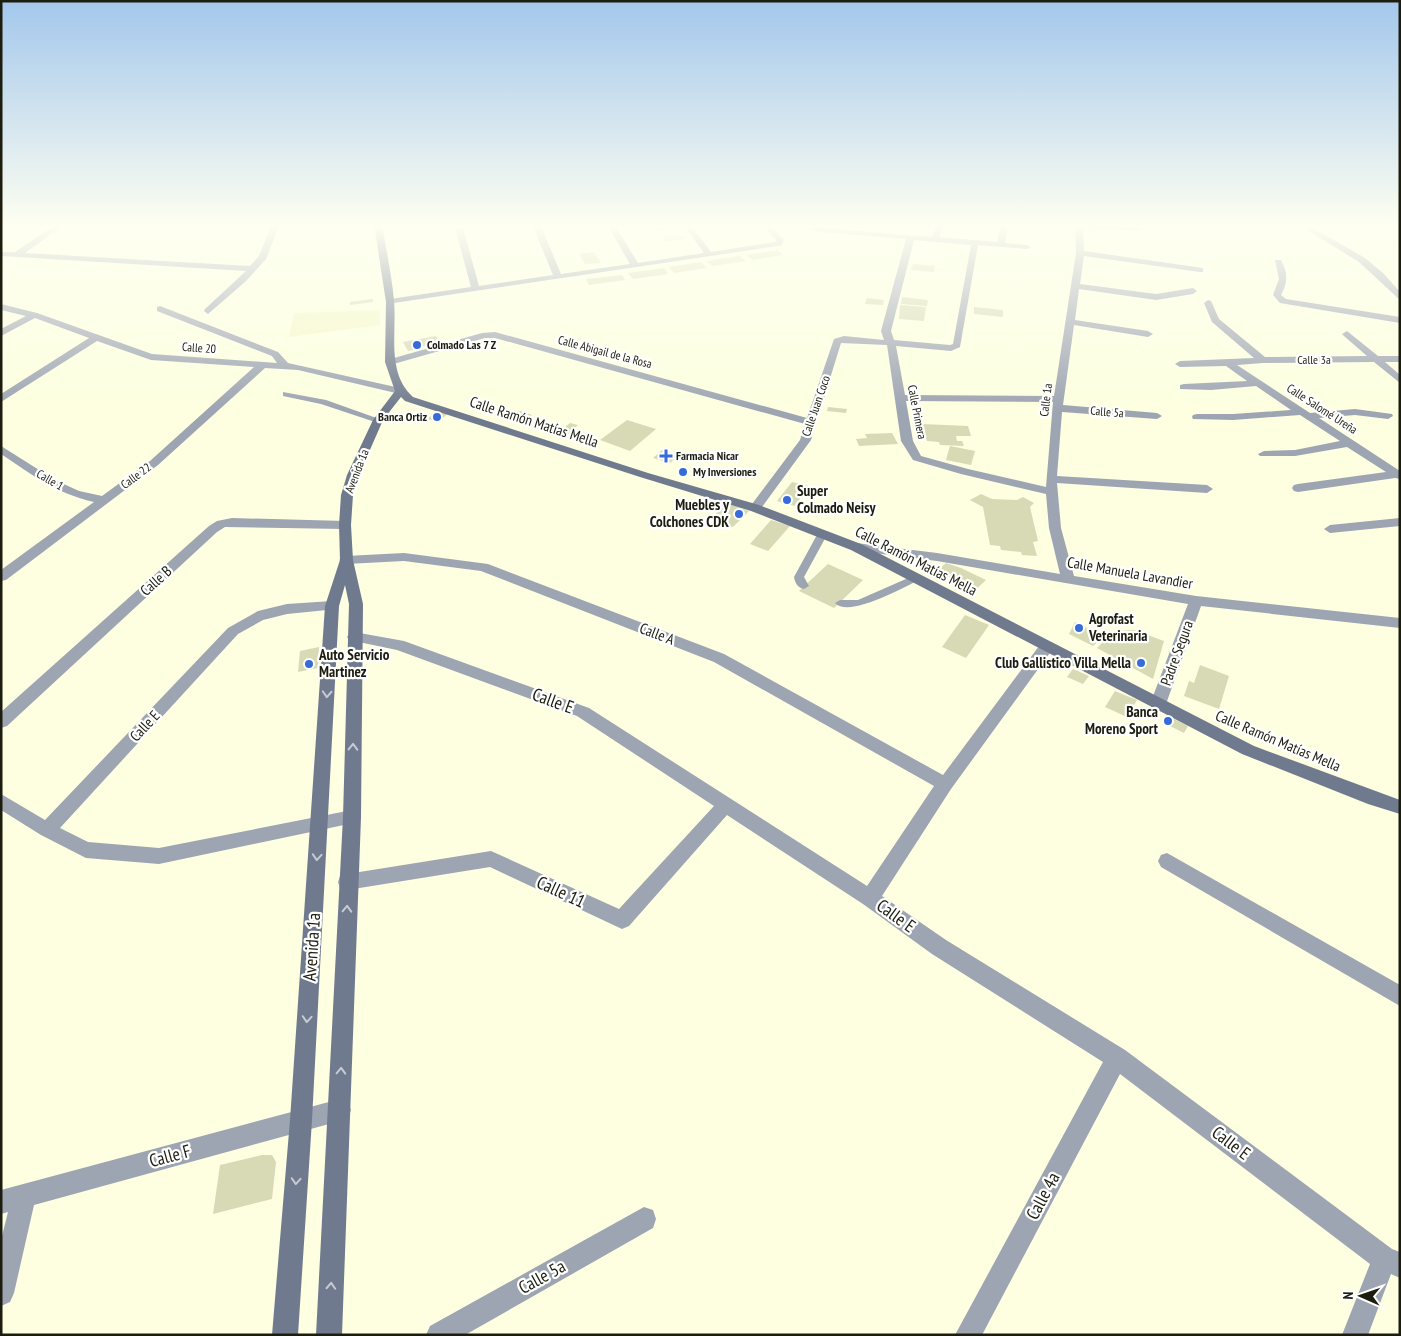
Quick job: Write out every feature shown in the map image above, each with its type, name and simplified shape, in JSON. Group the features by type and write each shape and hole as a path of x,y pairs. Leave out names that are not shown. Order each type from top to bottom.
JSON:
{"main road":[{"path":"388,286 390,302 390,362 400,391"},
{"name":"Avenida 1a","path":"329,1335 340,1110 347,882 352,817 356,604 346,560 345,525 347,495 353,475 378,420 400,391"},
{"name":"Calle Ramón Matías Mella","path":"400,391 409,399 644,475 755,508 856,547 1248,750 1374,799 1400,807"},
{"name":"Avenida 1a","path":"286,1335 332,606 346,560"}],"street":[{"path":"208,311 234,286"},
{"path":"390,302 494,286"},
{"name":"Calle Primera","path":"898,286 886,331 893,350 907,441 917,458 965,472 1051,492"},
{"path":"889,342 951,348 957,345 967,286"},
{"name":"Calle 1a","path":"1068,579 1055,528 1051,479 1058,403 1075,286"},
{"path":"1078,286 1156,297 1193,291"},
{"path":"1282,286 1277,295 1283,301 1400,320"},
{"path":"1390,286 1400,297"},
{"path":"1208,303 1215,320 1263,360"},
{"name":"Calle 20","path":"1,307 34,315 151,357 285,366 337,375 400,391"},
{"path":"160,309 275,354 285,366"},
{"path":"1,334 34,315"},
{"path":"1070,322 1148,334"},
{"path":"1347,334 1400,380"},
{"name":"Calle Abigail de la Rosa","path":"390,362 485,335 495,335 812,423"},
{"path":"1,398 96,337"},
{"name":"Calle Juan Coco","path":"755,508 805,440 838,342 844,339 889,342"},
{"name":"Calle 3a","path":"1180,364 1230,364 1263,360 1400,359"},
{"name":"Calle Salomé Ureña","path":"1230,364 1398,475"},
{"name":"Calle 22","path":"1,576 154,463 262,365"},
{"path":"1184,387 1211,388 1257,383"},
{"name":"Calle 5a","path":"901,398 1058,403 1157,416"},
{"path":"1197,417 1356,412 1388,416"},
{"path":"1264,454 1295,453 1349,443"},
{"name":"Calle 1","path":"1,449 52,483 75,494 103,500"},
{"path":"1298,488 1398,475"},
{"path":"1051,479 1207,489"},
{"name":"Calle B","path":"1,722 213,529 221,524 232,522 345,525"},
{"path":"1330,529 1400,522"},
{"name":"Calle Manuela Lavandier","path":"856,547 937,557 1196,601 1400,623"},
{"name":"Calle A","path":"346,560 404,557 482,567 719,658 945,784"},
{"name":"Padre Segura","path":"1158,704 1196,601"},
{"name":"Calle E","path":"47,830 233,631 258,616 287,609 332,606"},
{"name":"Calle E","path":"354,637 399,645 583,712 870,898 939,947 1117,1058 1392,1262"},
{"path":"870,898 945,784 1047,646"},
{"path":"1,801 47,830 86,850 159,856 352,817"},
{"name":"Calle 11","path":"347,882 491,859 622,920 725,804"},
{"path":"1167,861 1400,996"},
{"name":"Calle 4a","path":"968,1335 1117,1058"},
{"name":"Calle F","path":"13,1199 340,1110"},
{"path":"1,1293 13,1199"},
{"name":"Calle 5a","path":"439,1335 644,1219"},
{"path":"1355,1335 1392,1262"}],"lane":[{"path":"286,394 322,402 378,420"},
{"path":"804,586 800,582 799,577 823,534"},
{"path":"840,603 859,604 915,578"}],"shaded area":[{"path":"379,310 380,325 289,337 294,313"}],"building":[{"path":"902,297 928,300 927,306 901,304"},
{"path":"867,298 884,300 883,305 865,304"},
{"path":"373,299 373,302 350,305 350,302"},
{"path":"900,305 926,307 924,321 899,319"},
{"path":"974,307 1003,310 1003,317 974,314"},
{"name":"Colmado Las 7 Z","path":"436,336 440,343 408,351 403,342"},
{"path":"485,403 494,405 487,411 477,408"},
{"path":"828,407 847,409 846,413 827,411"},
{"path":"520,411 532,415 523,422 511,418"},
{"name":"Banca Ortiz","path":"436,412 447,414 439,422 427,419"},
{"path":"627,420 656,429 630,451 600,440"},
{"path":"570,423 578,425 566,436 558,433"},
{"path":"922,424 968,426 971,436 956,436 957,441 962,441 964,446 940,445 939,442 927,441 926,438 919,434 918,429 924,430"},
{"path":"892,433 898,444 859,446 856,439 867,438 865,434"},
{"path":"950,446 975,451 971,465 946,460"},
{"name":"Farmacia Nicar","path":"662,450 679,455 670,463 653,458"},
{"path":"792,482 809,486 795,506 777,501"},
{"path":"981,494 992,499 1017,500 1023,497 1034,503 1030,507 1038,541 1033,542 1037,556 1022,555 1021,552 1001,550 1000,546 990,545 983,507 970,500"},
{"path":"727,503 749,511 733,527 710,519"},
{"path":"771,520 790,526 768,551 750,544"},
{"path":"946,563 986,580 975,590 937,571"},
{"path":"828,564 863,580 834,608 799,591"},
{"path":"965,615 989,625 966,658 942,647"},
{"name":"Agrofast Veterinaria","path":"1075,622 1103,637 1093,646 1069,634"},
{"name":"Club Gallistico Villa Mella","path":"1134,630 1164,641 1153,679 1097,648 1115,631"},
{"path":"319,647 318,668 298,672 300,651"},
{"path":"1200,665 1229,676 1219,709 1184,696 1189,681 1194,683"},
{"path":"1073,669 1089,676 1083,684 1067,677"},
{"path":"1115,691 1137,700 1127,717 1105,707"},
{"path":"1166,715 1188,726 1184,733 1162,722"},
{"path":"262,1155 272,1155 276,1162 272,1199 213,1214 220,1165"}],"place":[{"name":"Colmado Las 7 Z","path":"417,345"},
{"name":"Banca Ortiz","path":"437,417"},
{"name":"Farmacia Nicar","path":"666,456"},
{"name":"My Inversiones","path":"683,472"},
{"name":"Super Colmado Neisy","path":"787,500"},
{"name":"Muebles y Colchones CDK","path":"739,514"},
{"name":"Agrofast Veterinaria","path":"1079,628"},
{"name":"Club Gallistico Villa Mella","path":"1141,663"},
{"name":"Auto Servicio Martinez","path":"309,664"},
{"name":"Banca Moreno Sport","path":"1168,721"}]}
